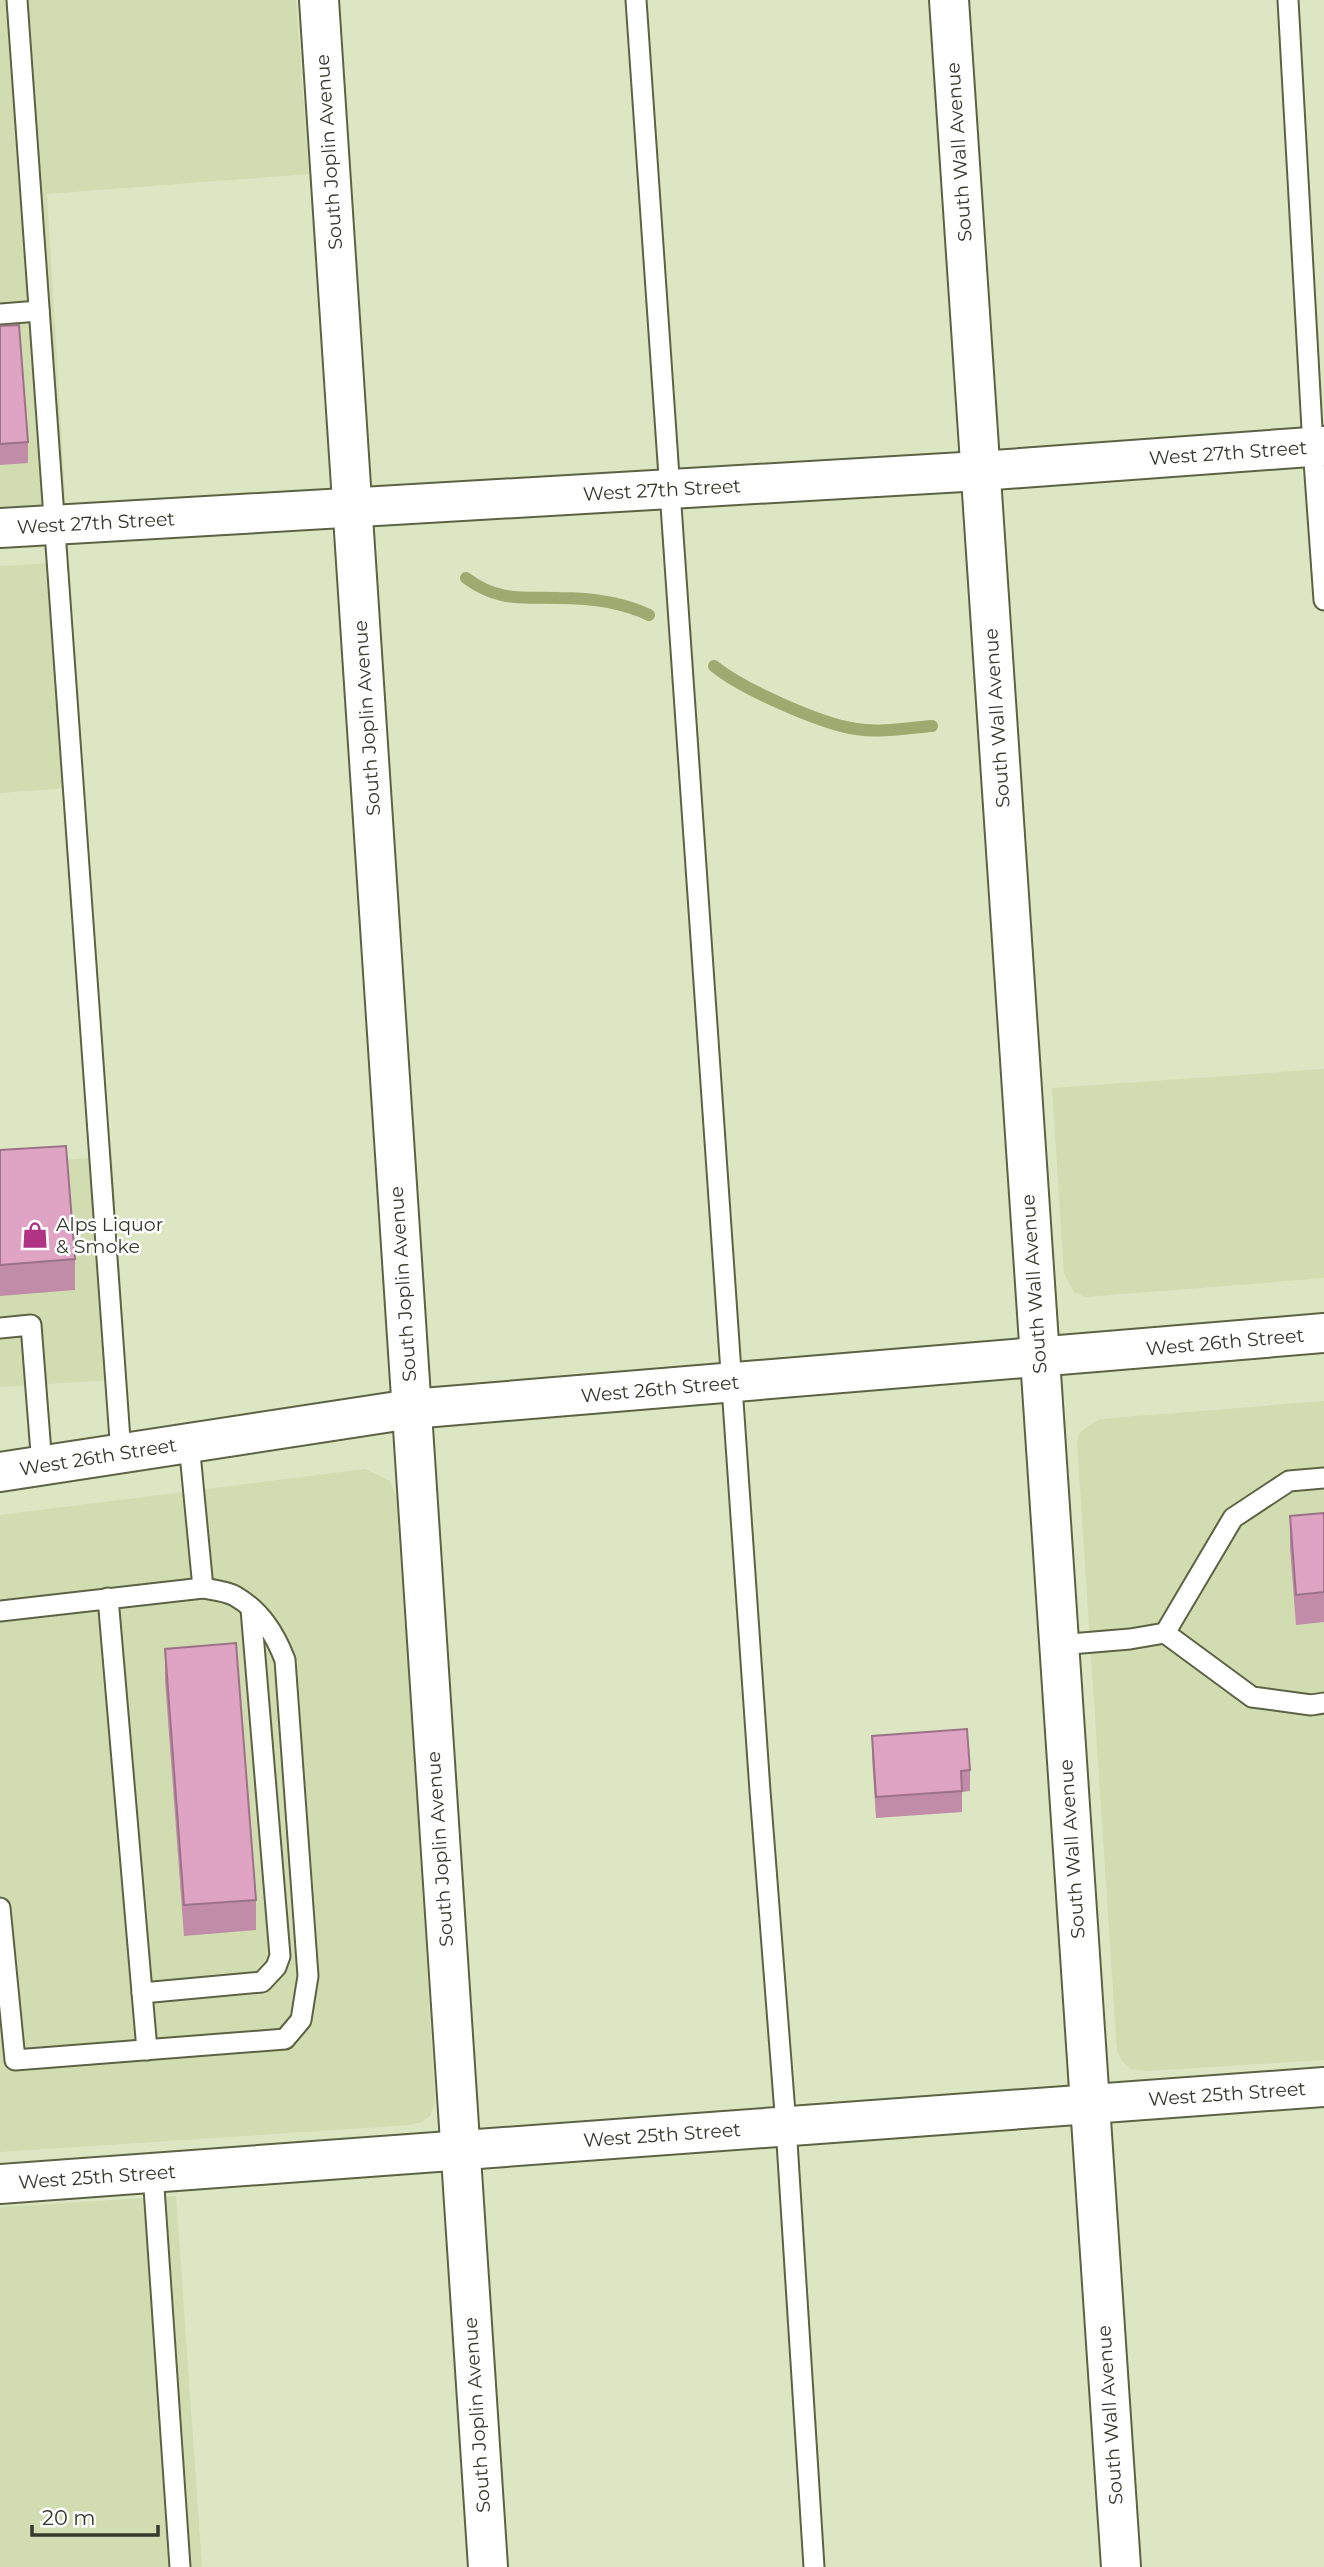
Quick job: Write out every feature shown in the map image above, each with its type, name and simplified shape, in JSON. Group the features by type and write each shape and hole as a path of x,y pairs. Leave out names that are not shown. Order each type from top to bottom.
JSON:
{"street":[{"name":"South Joplin Avenue","path":"319,0 488,2567"},
{"name":"South Wall Avenue","path":"949,0 1121,2567"},
{"name":"West 27th Street","path":"0,528 980,471 1318,447"},
{"name":"West 26th Street","path":"0,1472 411,1409 1039,1359 1324,1333"},
{"name":"West 25th Street","path":"0,2184 1324,2087"}],"lane":[{"path":"17,0 121,1454"},
{"path":"636,0 786,2126 814,2567"},
{"path":"1287,0 1318,447 1324,600"},
{"path":"0,314 39,311"},
{"path":"0,1328 31,1325 42,1466"},
{"path":"189,1443 203,1588"},
{"path":"1164,1633 1233,1518 1289,1481 1324,1478"},
{"path":"0,1611 203,1588 233,1595 274,1632 285,1660 308,1976 301,2020 285,2039 15,2060 0,1908"},
{"path":"108,1598 147,2050"},
{"path":"142,1993 262,1982 276,1968 280,1956 251,1609"},
{"path":"1058,1645 1130,1639 1164,1633 1252,1697 1311,1705 1324,1703"},
{"path":"153,2173 180,2567"}],"shaded area":[{"path":"0,0 296,0 309,174 47,194 66,509 0,513"},
{"path":"68,562 83,787 0,793 0,566"},
{"path":"1324,1069 1324,1278 1085,1297 1074,1292 1064,1273 1052,1088"},
{"path":"112,1156 127,1379 0,1387 0,1165"},
{"path":"1324,1401 1324,2060 1146,2071 1130,2069 1117,2051 1077,1442 1079,1434 1100,1419"},
{"path":"365,1469 390,1481 399,1503 435,2103 430,2116 422,2122 410,2125 0,2152 0,1515"},
{"path":"176,2196 202,2567 0,2567 0,2207"}],"building":[{"path":"19,325 28,442 0,444 0,326"},
{"name":"Alps Liquor & Smoke","path":"66,1146 75,1259 0,1265 0,1150"},
{"path":"1324,1513 1324,1592 1296,1595 1290,1516"},
{"path":"236,1643 256,1900 184,1905 165,1649"},
{"path":"967,1729 970,1770 961,1771 962,1791 876,1797 872,1736"}],"waterway":[{"path":"466,578 500,595 594,600 617,604 649,615"},
{"path":"714,666 762,695 841,726 875,730 932,726"}],"place":[{"name":"Alps Liquor & Smoke","path":"35,1235"}]}
